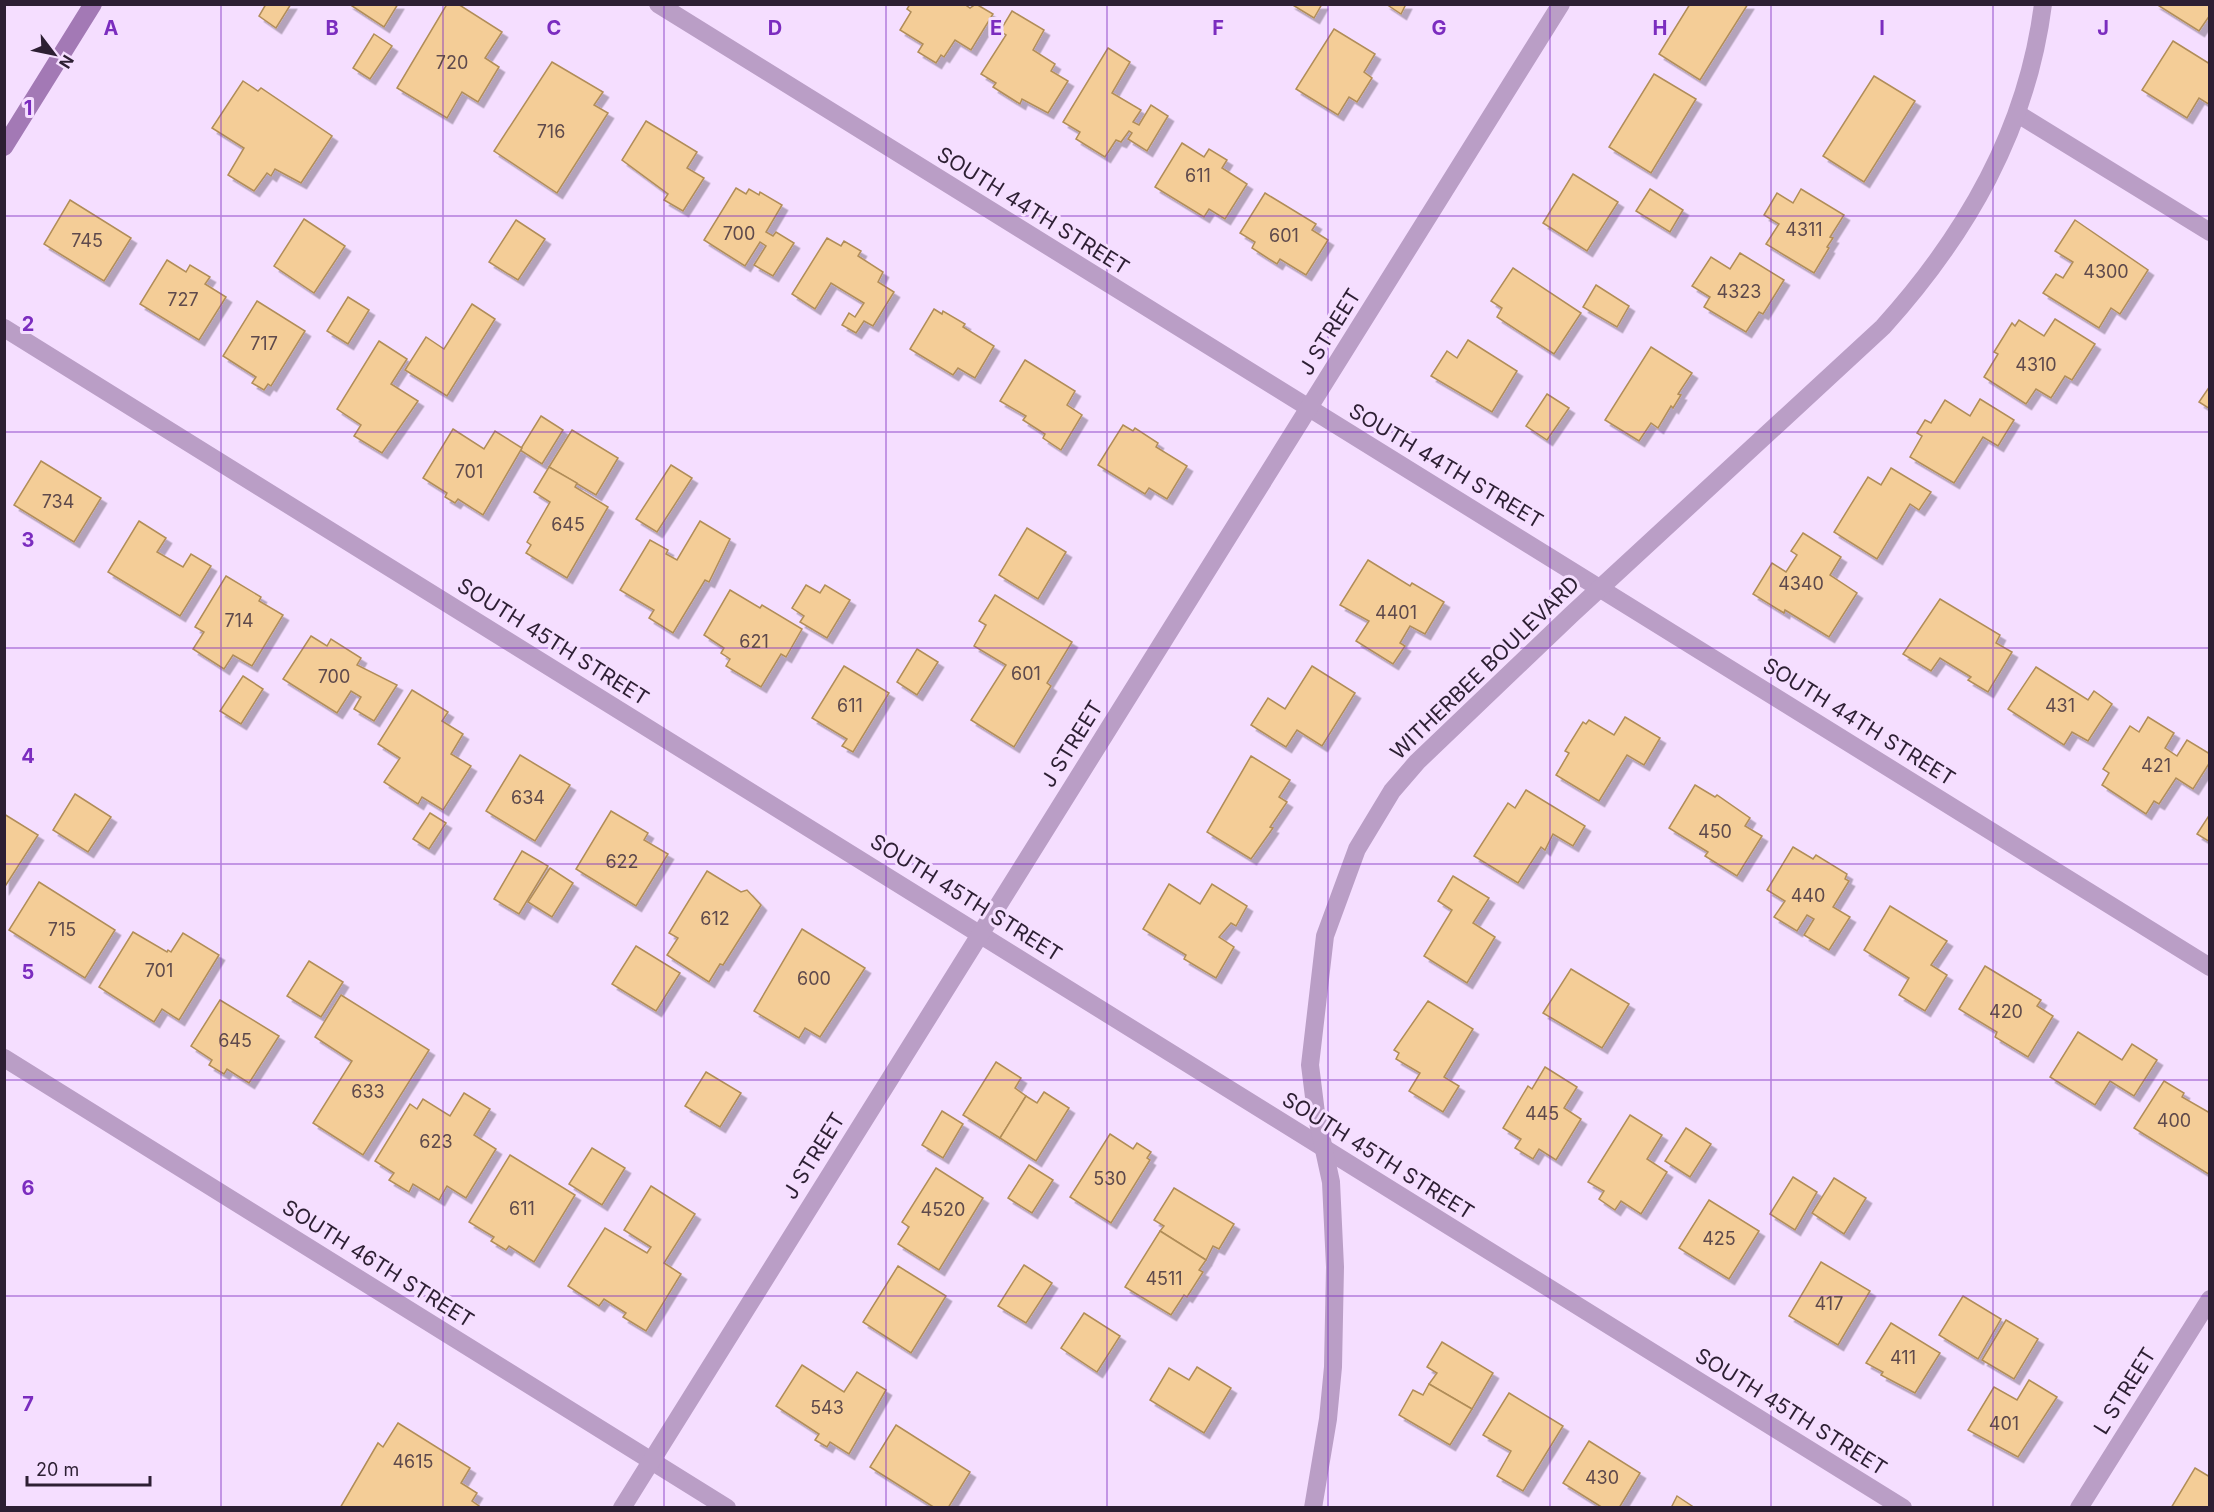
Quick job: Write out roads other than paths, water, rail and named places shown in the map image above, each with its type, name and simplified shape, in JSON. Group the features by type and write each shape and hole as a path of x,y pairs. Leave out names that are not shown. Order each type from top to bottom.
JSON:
{"main road":[{"path":"4,147 93,4"}],"street":[{"name":"SOUTH 44TH STREET","path":"658,4 1309,409 1602,587 2210,967"},
{"name":"J STREET","path":"621,1508 1561,4"},
{"name":"WITHERBEE BOULEVARD","path":"1313,1508 1328,1419 1335,1326 1335,1215 1325,1150 1316,1113 1311,1065 1325,936 1357,849 1392,791 1417,762 1883,327 1915,292 1970,214 1998,161 2018,114 2033,59 2043,4"},
{"path":"2018,114 2210,232"},
{"name":"SOUTH 45TH STREET","path":"4,328 1903,1508"},
{"name":"SOUTH 46TH STREET","path":"4,1058 728,1508"},
{"name":"L STREET","path":"2079,1508 2210,1299"}]}
